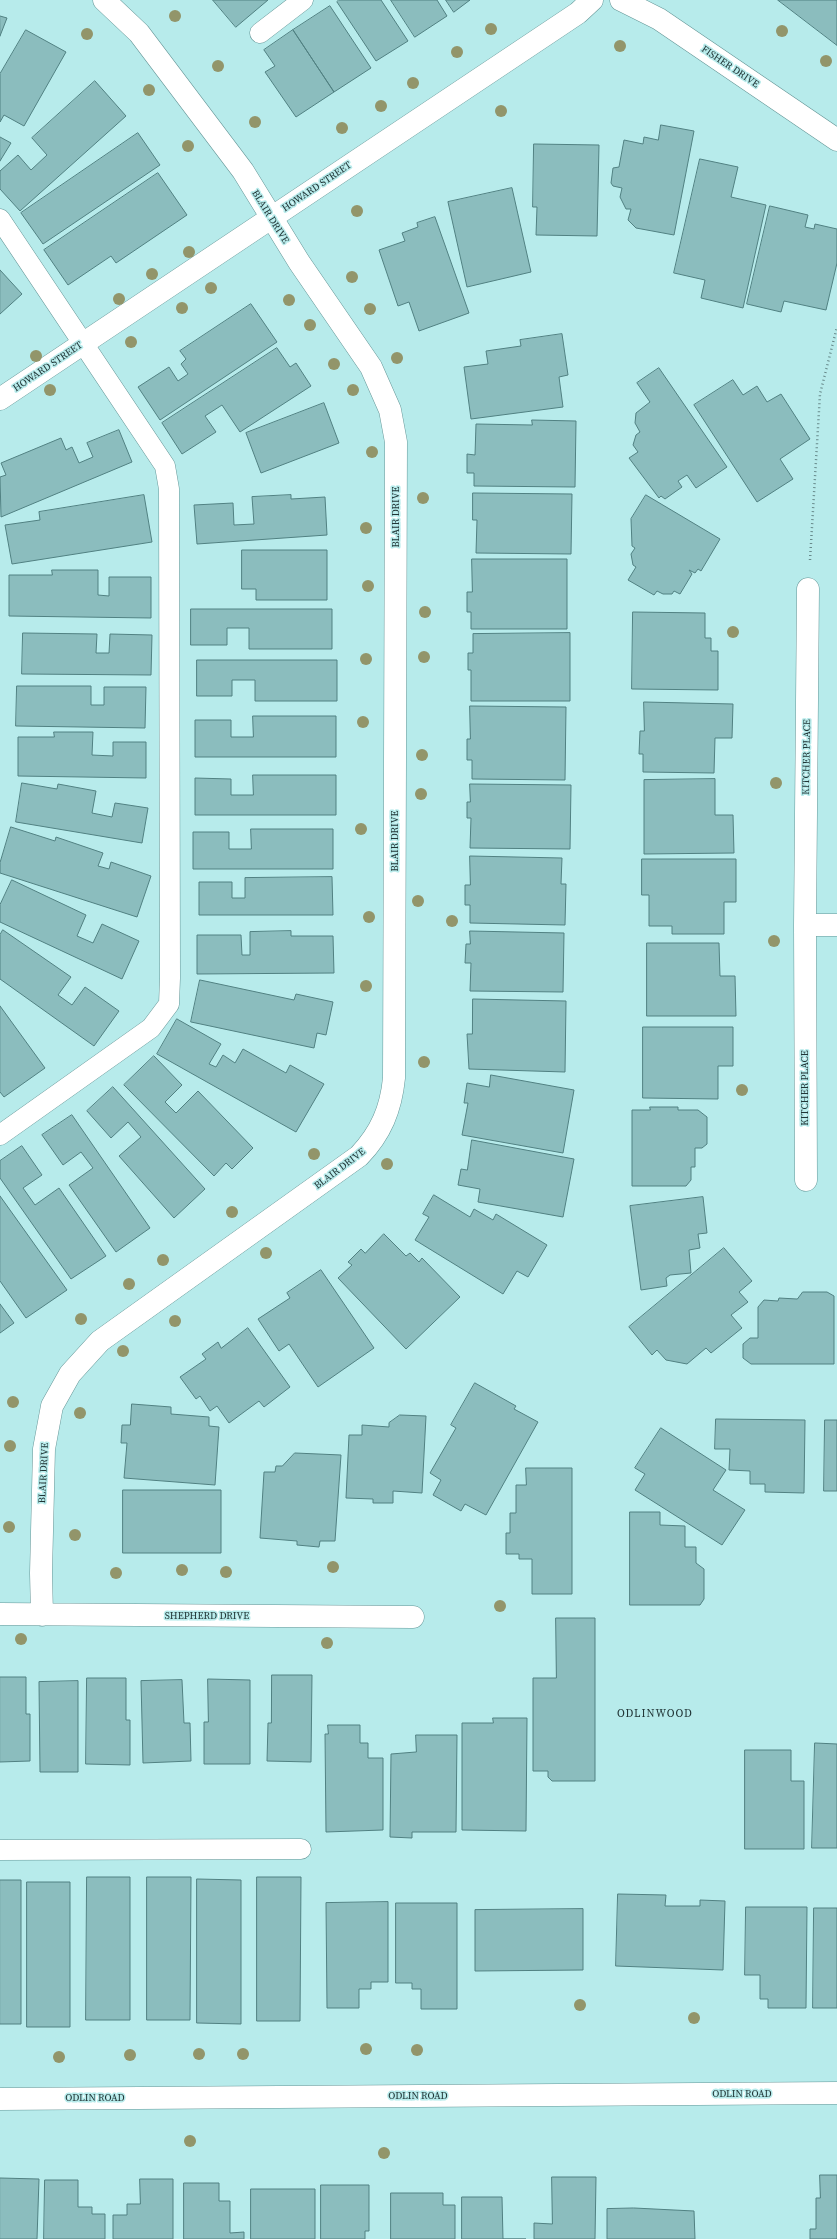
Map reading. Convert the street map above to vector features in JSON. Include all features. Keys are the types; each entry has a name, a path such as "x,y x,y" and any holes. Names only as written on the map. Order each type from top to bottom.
{"street":[{"name":"BLAIR DRIVE","path":"42,1615 41,1573 44,1449 52,1406 70,1374 100,1341 359,1156 379,1132 387,1115 392,1096 394,1078 396,442 390,410 371,368 270,218 243,172 144,39 104,0"},
{"name":"HOWARD STREET","path":"0,399 578,13 592,0"},
{"name":"FISHER DRIVE","path":"621,0 659,19 837,140"},
{"name":"KITCHER PLACE","path":"806,1180 805,925 808,589"},
{"path":"805,925 837,925"},
{"name":"SHEPHERD DRIVE","path":"0,1614 413,1617"},
{"name":"ODLIN ROAD","path":"0,2099 837,2093"}],"lane":[{"path":"260,33 303,0"},
{"path":"0,220 165,466 169,489 170,978 169,1004 151,1028 0,1135"},
{"path":"0,1850 302,1849"}],"path":[{"path":"808,589 820,394 837,327"}],"building":[{"path":"213,0 268,0 236,27"},
{"path":"339,0 381,0 408,41 376,61 337,2"},
{"path":"391,0 437,0 447,16 415,37"},
{"path":"446,0 470,0 454,12"},
{"path":"778,0 837,0 837,45"},
{"path":"330,6 371,68 334,92 293,30"},
{"path":"0,16 7,18 0,36"},
{"path":"26,30 66,52 24,126 4,115 0,122 0,74"},
{"path":"293,30 334,92 296,117 265,72 275,66 264,50"},
{"path":"95,81 126,116 20,211 0,189 0,171 18,155 31,170 47,155 32,138"},
{"path":"661,125 694,131 674,235 636,228 628,220 631,209 626,209 620,197 622,188 613,186 611,183 613,168 619,167 624,140 643,144 644,137 658,140"},
{"path":"138,133 160,165 43,244 21,213"},
{"path":"0,137 11,143 0,161"},
{"path":"534,144 599,145 597,236 536,235 537,207 533,207"},
{"path":"700,159 738,167 731,197 766,205 743,308 701,298 705,280 674,273"},
{"path":"158,173 187,215 116,263 111,256 68,285 44,250"},
{"path":"512,188 531,272 467,287 448,202"},
{"path":"770,206 808,215 805,227 814,229 815,224 837,229 837,263 826,310 784,301 781,312 747,304"},
{"path":"435,217 469,313 419,331 409,302 398,306 379,250 405,241 402,233 418,227 417,223"},
{"path":"0,270 22,294 0,314"},
{"path":"251,304 277,342 160,420 138,387 169,367 178,381 188,374 181,364 186,359 180,351"},
{"path":"562,334 568,375 559,377 563,407 471,419 464,367 488,364 486,351 521,346 520,340"},
{"path":"277,348 290,367 296,363 311,386 240,432 222,405 205,416 216,432 182,454 162,423"},
{"path":"659,368 727,467 696,488 687,475 678,481 682,487 665,499 661,496 659,498 629,458 638,452 633,445 636,435 640,432 635,423 636,413 650,402 637,383"},
{"path":"733,380 743,395 757,386 767,402 781,394 810,439 780,459 793,479 757,502 694,405"},
{"path":"324,403 339,443 261,473 246,433"},
{"path":"532,420 576,421 575,487 474,486 474,473 467,473 467,454 475,455 476,424 532,425"},
{"path":"119,430 132,462 1,517 0,477 6,475 1,463 61,438 66,450 72,447 79,463 93,457 87,443"},
{"path":"473,493 572,494 571,554 476,553 477,520 473,520"},
{"path":"144,495 152,542 12,564 5,525 40,520 39,512"},
{"path":"291,495 291,499 325,497 327,535 197,544 194,505 233,503 234,525 254,524 252,497"},
{"path":"646,495 720,539 701,571 698,569 695,573 689,570 692,574 680,594 674,591 672,594 663,594 657,591 654,595 628,580 636,567 633,565 631,554 635,548 632,546 631,519"},
{"path":"242,550 327,550 327,600 256,600 256,589 242,589"},
{"path":"472,559 567,559 567,629 471,629 471,612 467,612 467,592 472,592"},
{"path":"52,570 98,570 98,595 109,596 109,577 151,577 151,618 9,616 9,575 52,575"},
{"path":"191,609 332,609 332,649 249,649 249,628 227,628 227,645 191,645"},
{"path":"633,612 705,613 705,638 711,638 711,651 718,651 718,690 632,689"},
{"path":"23,633 97,634 96,653 109,653 110,634 152,635 151,675 22,674"},
{"path":"570,633 570,701 471,701 471,670 468,670 468,653 473,653 473,634"},
{"path":"197,660 337,660 337,701 255,701 255,680 232,680 232,696 197,696"},
{"path":"17,686 91,686 91,705 104,705 104,687 146,687 145,728 16,726"},
{"path":"644,702 733,704 732,738 715,738 714,773 643,772 643,754 639,754 640,731 644,731"},
{"path":"470,706 566,707 565,780 472,779 472,760 467,760 467,739 470,739"},
{"path":"253,716 336,716 336,757 195,757 195,720 231,720 231,737 253,737"},
{"path":"54,732 93,732 92,755 113,756 113,742 146,742 146,778 18,776 18,737 54,737"},
{"path":"253,775 336,775 336,815 195,815 195,778 231,779 231,795 253,795"},
{"path":"715,779 715,815 733,815 734,853 644,854 644,780"},
{"path":"22,783 57,789 58,784 96,791 92,813 112,817 115,803 148,808 142,843 16,822"},
{"path":"470,784 571,785 570,849 470,848 471,818 467,818 467,802 470,802"},
{"path":"11,827 55,841 56,837 103,853 98,866 109,869 111,862 151,876 137,917 0,873 0,863"},
{"path":"251,829 333,829 333,869 193,869 193,832 229,832 229,849 251,849"},
{"path":"470,856 562,858 561,884 566,884 565,925 470,923 470,905 465,905 465,885 470,885"},
{"path":"642,859 736,859 736,902 724,902 724,934 672,934 672,926 649,926 649,895 642,895"},
{"path":"332,877 333,915 199,915 199,882 232,882 232,898 245,898 245,878"},
{"path":"12,880 86,915 77,936 93,943 102,924 139,941 122,979 0,922 0,905"},
{"path":"3,930 71,977 58,995 72,1005 85,987 119,1011 94,1046 0,979 0,935"},
{"path":"291,931 291,936 333,936 334,973 197,974 197,935 241,935 242,955 250,955 250,932"},
{"path":"470,931 564,933 563,992 470,991 471,963 465,963 466,944 470,944"},
{"path":"647,943 719,943 720,976 735,976 736,1016 647,1016"},
{"path":"200,980 294,1000 296,994 333,1002 326,1035 317,1033 314,1048 191,1022"},
{"path":"473,999 566,1001 565,1072 469,1069 467,1034 472,1034"},
{"path":"0,1006 45,1068 4,1097 0,1092"},
{"path":"177,1019 221,1044 209,1064 216,1067 223,1055 235,1063 243,1049 286,1073 290,1065 324,1084 296,1132 157,1054"},
{"path":"643,1027 733,1027 733,1066 718,1066 718,1099 643,1098"},
{"path":"154,1056 182,1085 165,1102 176,1113 198,1091 253,1148 232,1169 226,1163 214,1176 124,1085"},
{"path":"491,1075 574,1090 563,1153 462,1135 468,1103 464,1103 467,1083 489,1087"},
{"path":"113,1087 205,1189 174,1218 119,1156 141,1137 128,1122 111,1138 87,1111"},
{"path":"650,1107 678,1107 678,1110 698,1110 707,1117 707,1144 702,1148 695,1148 695,1167 691,1167 691,1180 686,1186 632,1186 632,1110 650,1110"},
{"path":"72,1115 150,1228 116,1252 69,1185 93,1168 81,1152 63,1165 42,1135"},
{"path":"472,1140 574,1159 563,1217 478,1202 480,1189 458,1185 461,1169 467,1170"},
{"path":"22,1146 42,1175 23,1188 35,1205 59,1188 106,1256 71,1279 0,1178 0,1161"},
{"path":"434,1195 470,1217 474,1209 493,1220 496,1214 547,1245 528,1277 517,1271 503,1294 415,1240 429,1217 423,1214"},
{"path":"0,1196 67,1290 26,1318 0,1281"},
{"path":"703,1197 707,1233 698,1234 700,1248 689,1250 691,1273 670,1275 666,1278 667,1286 641,1290 630,1206"},
{"path":"384,1234 406,1256 410,1253 419,1262 422,1258 460,1297 406,1349 338,1278 352,1265 348,1262 361,1249 365,1253"},
{"path":"724,1248 752,1281 739,1292 748,1302 731,1315 742,1328 711,1353 706,1348 687,1364 666,1360 657,1350 652,1355 629,1327"},
{"path":"321,1270 374,1348 318,1387 289,1344 279,1351 258,1319 290,1298 287,1293"},
{"path":"803,1292 827,1292 834,1296 834,1364 751,1364 743,1358 743,1344 750,1338 758,1338 758,1307 764,1300 778,1301 779,1298 797,1299"},
{"path":"0,1304 14,1323 0,1333"},
{"path":"248,1328 290,1387 264,1407 259,1401 229,1423 217,1406 210,1411 200,1396 196,1399 180,1377 206,1359 202,1354 218,1342 221,1348"},
{"path":"475,1383 516,1406 514,1409 538,1422 486,1515 465,1504 461,1511 433,1495 441,1480 430,1473 456,1428 451,1425"},
{"path":"132,1404 171,1407 171,1414 209,1417 209,1426 219,1427 215,1485 124,1478 127,1443 121,1443 122,1425 130,1425"},
{"path":"400,1415 426,1416 422,1493 393,1491 393,1503 373,1503 373,1499 346,1498 349,1435 362,1435 362,1425 389,1427 389,1423"},
{"path":"716,1419 805,1420 804,1493 765,1492 765,1484 750,1484 750,1471 729,1470 730,1449 715,1449"},
{"path":"825,1420 837,1420 837,1491 824,1491"},
{"path":"661,1428 726,1470 713,1490 745,1510 722,1545 635,1490 645,1474 635,1468"},
{"path":"295,1453 341,1455 335,1541 320,1541 319,1547 297,1545 297,1541 260,1538 264,1472 275,1472 276,1466 282,1466"},
{"path":"526,1468 572,1468 572,1594 532,1594 532,1559 519,1559 519,1554 506,1554 506,1533 510,1533 510,1513 516,1513 516,1485 526,1485"},
{"path":"123,1490 221,1490 221,1553 123,1553"},
{"path":"630,1512 660,1512 660,1525 685,1526 685,1547 696,1547 696,1563 704,1569 704,1599 700,1605 630,1605"},
{"path":"556,1618 595,1618 595,1781 552,1781 548,1777 548,1771 533,1771 533,1678 556,1678"},
{"path":"272,1675 312,1675 311,1762 267,1761 268,1723 271,1723"},
{"path":"0,1677 26,1677 26,1714 30,1714 30,1761 0,1762"},
{"path":"87,1678 126,1678 126,1720 130,1720 130,1765 86,1764"},
{"path":"208,1679 250,1680 250,1764 204,1764 204,1722 208,1722"},
{"path":"182,1680 184,1723 190,1723 191,1761 143,1763 141,1681"},
{"path":"78,1681 78,1772 40,1772 39,1682"},
{"path":"493,1718 527,1718 526,1831 462,1830 462,1723 493,1723"},
{"path":"328,1725 360,1725 360,1743 368,1743 368,1758 383,1758 383,1830 326,1832 325,1734 328,1734"},
{"path":"416,1735 457,1735 456,1832 412,1832 412,1838 390,1837 391,1754 416,1752"},
{"path":"815,1743 837,1744 837,1848 812,1848"},
{"path":"745,1750 791,1750 791,1781 804,1781 804,1849 745,1849"},
{"path":"87,1877 130,1877 130,2020 86,2020"},
{"path":"147,1877 191,1877 190,2020 147,2020"},
{"path":"257,1877 301,1877 300,2021 257,2021"},
{"path":"197,1879 241,1880 241,2024 197,2023"},
{"path":"0,1880 21,1880 21,2024 0,2024"},
{"path":"27,1882 70,1882 70,2027 27,2027"},
{"path":"618,1894 666,1895 665,1906 700,1906 700,1900 725,1901 723,1970 616,1966"},
{"path":"388,1902 388,1982 371,1982 371,1989 359,1989 359,2008 327,2008 326,1903"},
{"path":"396,1903 457,1903 457,2009 421,2009 421,1989 412,1989 412,1983 396,1983"},
{"path":"746,1907 807,1907 806,2008 768,2008 768,1999 760,1999 760,1975 745,1975"},
{"path":"814,1908 837,1908 837,2008 813,2008"},
{"path":"583,1909 583,1970 475,1971 475,1910"},
{"path":"820,2175 837,2175 837,2239 810,2239 810,2229 816,2229 816,2198 820,2198"},
{"path":"552,2177 596,2177 595,2239 534,2239 534,2223 552,2224"},
{"path":"0,2178 39,2179 37,2239 0,2239"},
{"path":"140,2179 173,2179 173,2239 113,2239 113,2215 127,2215 127,2204 140,2204"},
{"path":"45,2180 78,2180 78,2207 92,2207 92,2214 105,2214 105,2239 44,2239"},
{"path":"184,2183 219,2183 219,2201 230,2201 230,2233 244,2232 244,2239 184,2239"},
{"path":"321,2185 369,2185 369,2231 365,2231 365,2239 321,2239"},
{"path":"251,2189 315,2189 315,2239 251,2239"},
{"path":"391,2193 443,2193 443,2205 455,2205 455,2239 391,2239"},
{"path":"462,2197 502,2197 503,2239 462,2239"},
{"path":"634,2208 694,2211 695,2239 607,2239 607,2209"}],"district":[{"name":"ODLINWOOD","path":"655,1714"}]}
